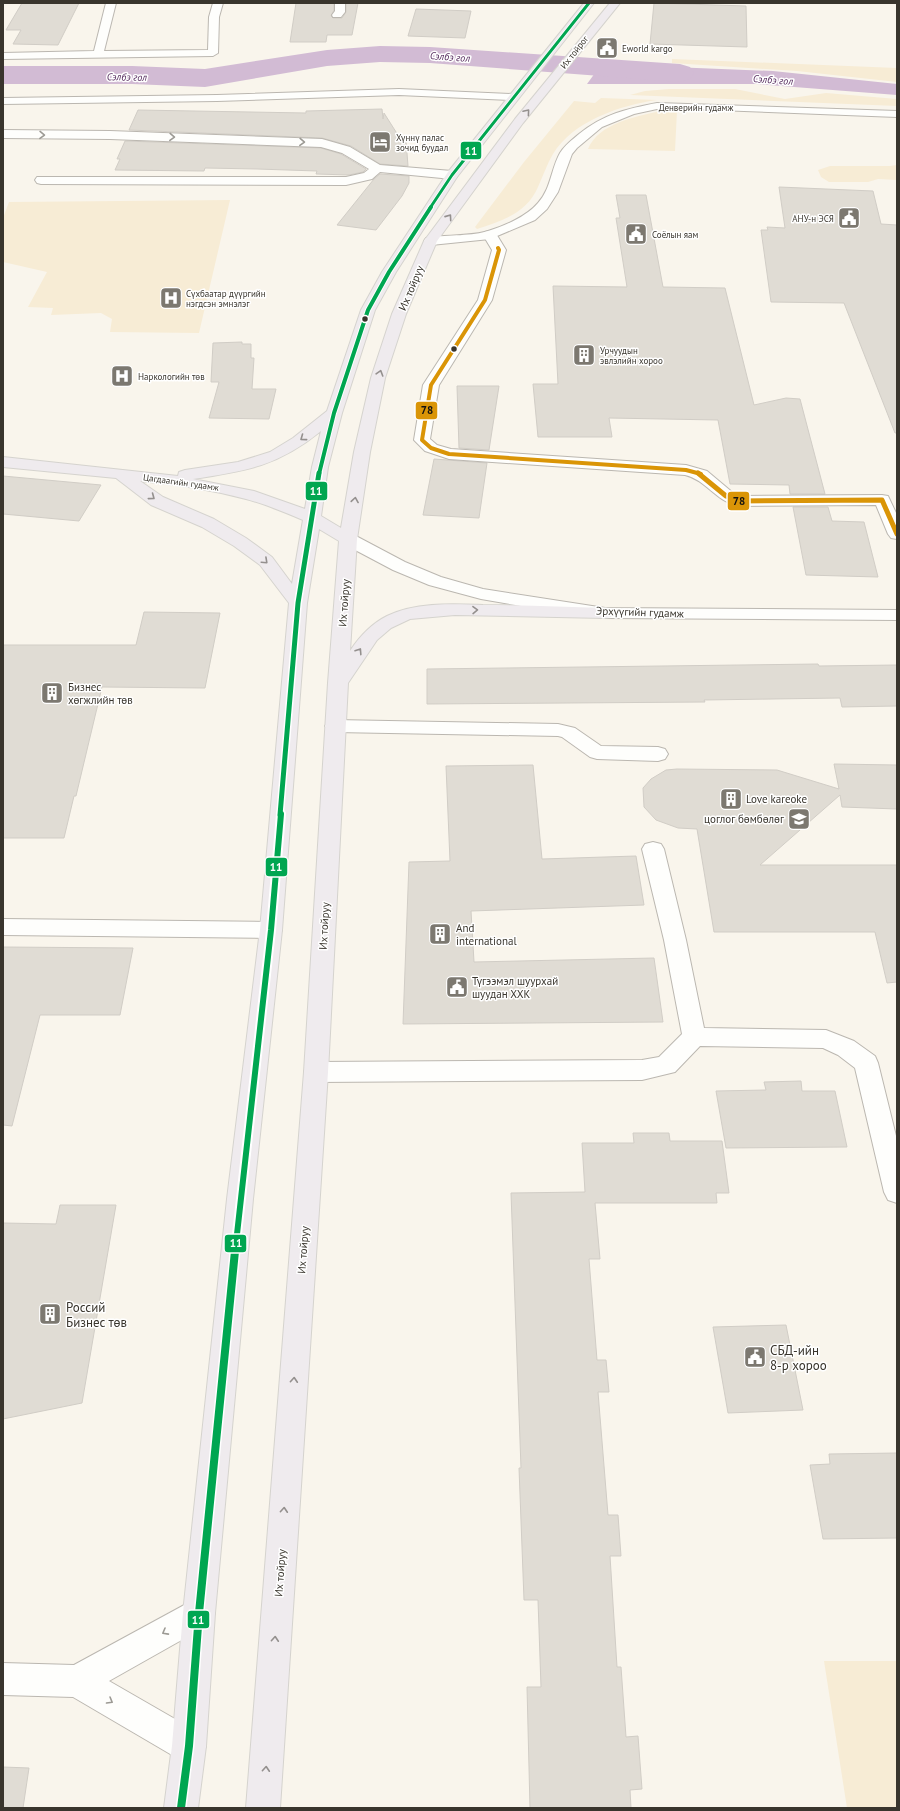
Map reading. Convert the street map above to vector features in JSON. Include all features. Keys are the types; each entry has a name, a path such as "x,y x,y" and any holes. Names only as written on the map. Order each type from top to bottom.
{"main road":[{"name":"Их тойрог","path":"543,93 579,45 615,3"},
{"name":"Их тойрог","path":"515,94 587,6"},
{"name":"Их тойруу","path":"263,1808 316,1072 335,726 348,539 362,452 378,378 399,314 431,241 519,121 543,93"},
{"path":"181,1808 189,1746 199,1613 240,1199 271,930 298,603 320,467 334,413 368,310 406,243 452,175 515,94"},
{"path":"162,478 228,469 260,460 286,450 334,413"},
{"name":"Цагдаагийн гудамж","path":"3,462 162,478 248,494 277,503 311,517 348,539"},
{"path":"121,474 157,501 208,523 266,561 298,603"},
{"path":"338,684 367,639 385,623 405,616 434,610 504,610 605,613"}],"street":[{"path":"98,54 111,3"},
{"path":"3,56 213,53 214,17 218,3"},
{"path":"337,15 340,12 340,3"},
{"path":"3,100 217,98 399,92 515,94"},
{"name":"Денверийн гудамж","path":"431,241 490,235 530,217 543,206 552,192 566,154 578,140 609,119 631,111 657,106 684,106 897,114"},
{"path":"3,134 110,135 322,143 346,150 376,168 452,175"},
{"path":"40,180 346,181 368,176 376,168"},
{"path":"490,235 499,250 485,300 431,385 422,440 431,448 449,454 686,470 701,474 726,496 737,501 882,500 897,534"},
{"name":"Эрхүүгийн гудамж","path":"348,539 399,566 443,583 481,594 605,613 897,616"},
{"path":"335,726 558,730 568,732 597,752 658,754"},
{"path":"653,849 675,940 694,1037"},
{"path":"3,928 271,930"},
{"path":"316,1072 642,1070 666,1065 694,1037 826,1039 846,1048 866,1064 892,1145 897,1192"},
{"path":"76,1681 199,1613"},
{"path":"3,1680 76,1681 189,1746"}],"shaded area":[{"path":"672,59 897,68 897,82 797,71 672,63"},
{"path":"669,89 735,89 785,99 826,93 897,99 897,106 630,95 645,91"},
{"path":"601,98 657,100 628,106 599,116 573,132 562,142 553,154 538,187 527,203 513,215 496,223 477,229 475,227 524,162 574,101 595,103"},
{"path":"660,111 677,111 675,151 588,149 593,140 609,127 619,122"},
{"path":"897,165 897,180 878,179 868,182 829,182 821,177 818,170 830,166"},
{"path":"230,200 199,333 110,332 112,319 101,313 51,315 53,308 28,307 47,272 3,262 3,218 9,202"},
{"path":"824,1661 897,1661 897,1808 847,1808"}],"water":[{"path":"603,62 672,67 773,71 897,84 897,95 756,84 587,84"}],"building":[{"path":"22,3 79,3 58,45 13,44 21,30 6,30"},
{"path":"296,3 334,3 334,10 331,16 333,18 342,18 346,12 346,3 358,3 352,35 327,35 326,42 290,42"},
{"path":"654,3 746,6 747,47 650,44"},
{"path":"416,9 471,11 465,38 408,36"},
{"path":"382,109 383,119 384,113 403,143 406,140 408,166 380,164 351,146 322,138 129,130 138,110 306,113 306,111"},
{"path":"125,141 321,148 341,154 366,169 363,172 349,175 316,174 317,171 257,169 205,168 204,171 115,170 120,159 117,159"},
{"path":"380,174 409,176 409,183 402,196 376,230 337,225 374,179"},
{"path":"779,187 873,191 881,224 897,225 897,433 895,433 844,303 771,302 761,230 768,230 767,227 785,228"},
{"path":"616,195 646,195 663,287 725,288 754,405 786,398 800,399 825,494 790,494 789,485 730,484 718,420 609,418 612,437 538,437 533,384 558,384 553,286 627,287 616,218 620,218"},
{"path":"242,342 242,344 251,344 251,358 254,358 252,389 276,389 269,419 209,418 219,382 211,382 213,343"},
{"path":"457,386 499,386 489,450 459,448"},
{"path":"434,459 487,463 479,518 423,515"},
{"path":"3,476 101,485 79,521 3,514"},
{"path":"793,507 828,507 832,521 864,522 878,577 806,575"},
{"path":"144,612 220,613 205,688 102,687 76,796 74,796 64,838 3,838 3,645 136,645"},
{"path":"818,664 819,666 897,665 897,706 842,707 840,698 704,700 705,702 427,704 427,669"},
{"path":"834,764 897,765 897,809 842,807 840,795 760,865 897,865 897,982 887,983 875,932 714,932 697,829 678,828 656,820 644,807 643,788 651,779 666,770 777,770 839,789"},
{"name":"And international","path":"533,765 542,859 636,856 644,905 471,911 474,962 654,958 663,1022 403,1024 409,862 450,861 446,766"},
{"path":"3,947 133,948 120,1015 40,1015 12,1126 3,1125"},
{"path":"801,1081 802,1091 835,1091 847,1147 726,1148 716,1091 766,1090 764,1082"},
{"path":"633,1133 669,1133 670,1141 722,1141 729,1193 716,1193 717,1203 595,1203 600,1259 589,1259 597,1360 606,1360 609,1392 598,1392 608,1515 618,1515 621,1556 610,1556 617,1667 621,1667 626,1737 638,1736 642,1789 630,1790 631,1808 530,1808 527,1687 541,1687 538,1600 524,1600 519,1468 521,1468 511,1193 585,1192 582,1143 634,1143"},
{"name":"Россий Бизнес төв","path":"60,1205 116,1205 82,1403 3,1419 3,1223 56,1224"},
{"name":"СБД-ийн 8-р хороо","path":"786,1325 803,1410 728,1413 713,1327"},
{"path":"897,1453 897,1538 823,1539 810,1465 830,1464 829,1454"},
{"path":"3,1767 29,1768 23,1808 3,1808"}],"waterway":[{"name":"Сэлбэ гол","path":"3,75 132,75 205,78 327,58 380,54 430,55 680,73"}],"transit line":[{"name":"11","path":"181,1808 189,1746 199,1613 240,1199 271,930 298,603 320,467 334,413 368,310 389,272 452,175 589,3"},
{"name":"78","path":"498,248 499,250 485,300 431,385 422,440 431,448 449,454 686,470 701,474 726,496 737,501 882,500 897,534"}],"place":[{"name":"Eworld kargo","path":"607,48"},
{"name":"Хүннү палас зочид буудал","path":"380,142"},
{"name":"АНУ-н ЭСЯ","path":"849,218"},
{"name":"Соёлын яам","path":"636,234"},
{"name":"Сүхбаатар дүүргийн нэгдсэн эмнэлэг","path":"171,298"},
{"name":"Урчуудын эвлэлийн хороо","path":"584,355"},
{"name":"Наркологийн төв","path":"122,376"},
{"name":"Бизнес хөгжлийн төв","path":"52,693"},
{"name":"Love kareoke","path":"731,799"},
{"name":"цоглог бөмбөлөг","path":"799,819"},
{"name":"And international","path":"440,934"},
{"name":"Түгээмэл шуурхай шуудан ХХК","path":"457,987"},
{"name":"Россий Бизнес төв","path":"50,1314"},
{"name":"СБД-ийн 8-р хороо","path":"755,1357"}]}
